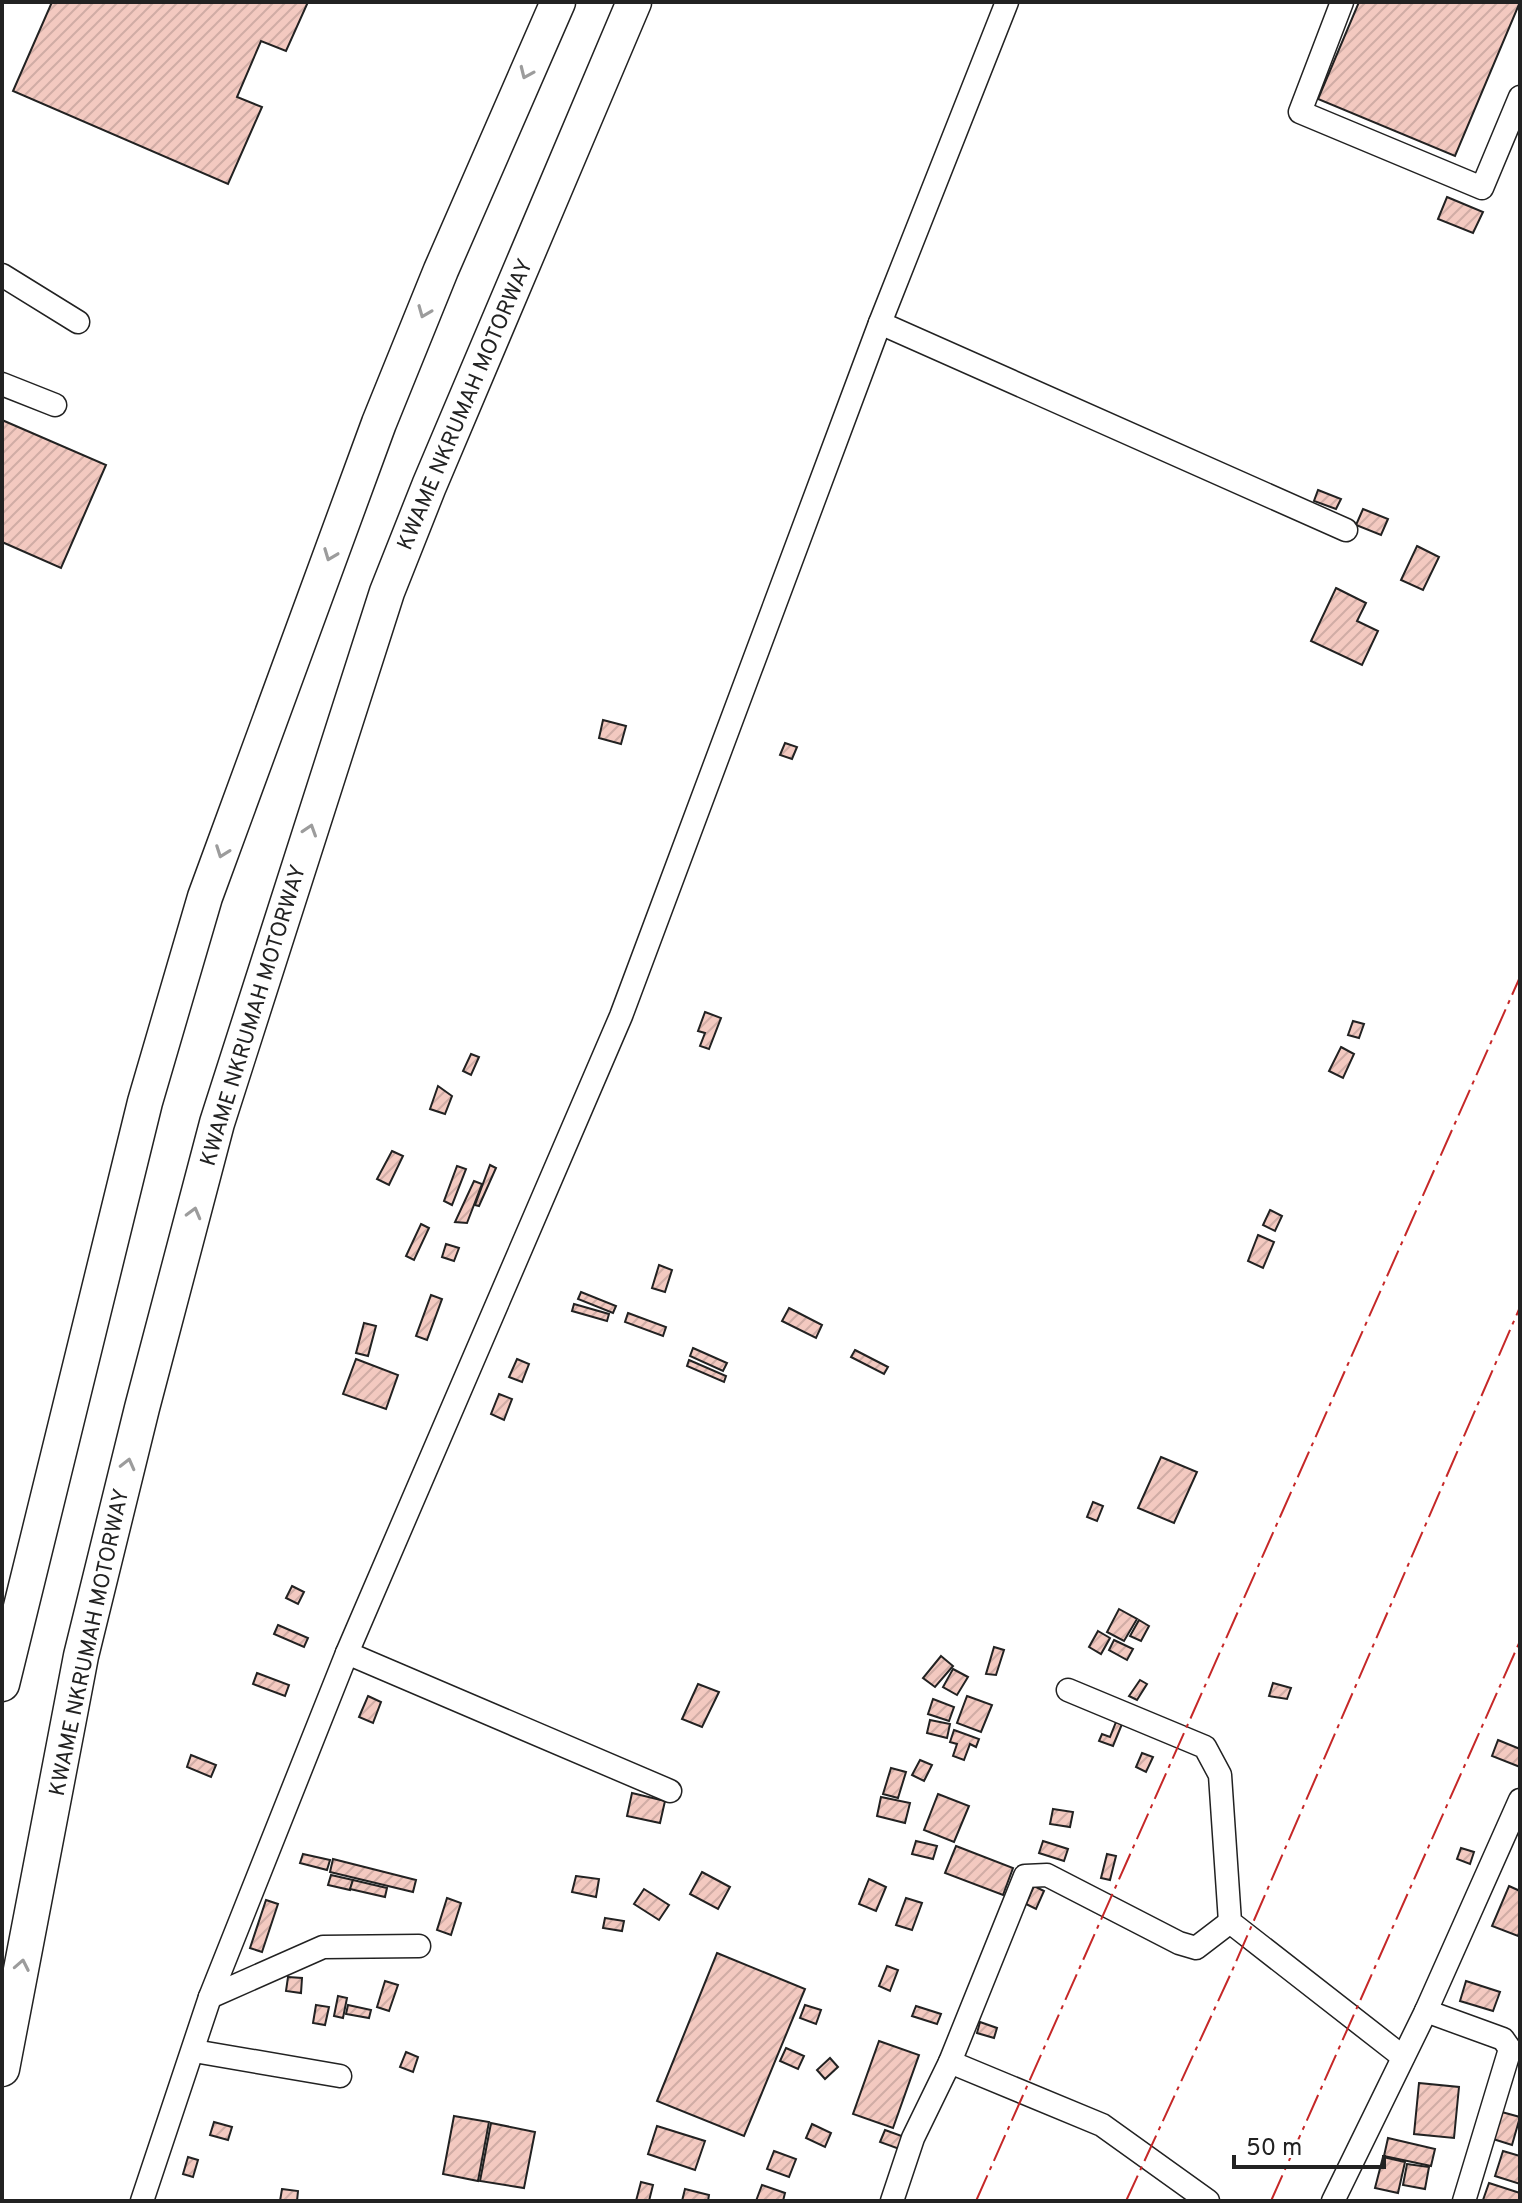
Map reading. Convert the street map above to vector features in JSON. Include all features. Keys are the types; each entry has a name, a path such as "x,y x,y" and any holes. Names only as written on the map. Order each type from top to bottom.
{"highway":[{"path":"2,1684 145,1102 205,897 379,423 441,270 558,2"},
{"name":"KWAME NKRUMAH MOTORWAY","path":"2,2069 81,1656 217,1123 387,592 634,2"}],"street":[{"path":"142,2201 210,1997 347,1653 621,1016 880,323 1007,2"},
{"path":"1342,2 1300,112 1482,188 1520,97"},
{"path":"2,275 78,322"},
{"path":"880,323 1346,530"},
{"path":"2,384 55,405"},
{"path":"347,1653 670,1791"},
{"path":"1068,1690 1205,1747 1220,1775 1230,1922 1403,2057"},
{"path":"1333,2201 1426,2011 1520,1800"},
{"path":"892,2201 913,2138 950,2062 1025,1876 1047,1875 1179,1943 1196,1948 1230,1922"},
{"path":"210,1997 323,1947 419,1946"},
{"path":"1426,2011 1503,2039 1510,2049 1464,2201"},
{"path":"194,2051 340,2076"},
{"path":"950,2062 1102,2125 1208,2201"}],"building":[{"path":"52,2 308,2 286,51 261,41 237,97 262,107 228,184 13,91"},
{"path":"1359,2 1520,2 1455,156 1318,99"},
{"path":"1447,197 1483,212 1473,233 1438,219"},
{"path":"2,420 106,465 61,568 2,542"},
{"path":"1318,490 1341,499 1336,509 1314,501"},
{"path":"1363,509 1388,519 1381,535 1356,525"},
{"path":"1417,546 1439,557 1423,590 1401,580"},
{"path":"1336,588 1366,603 1357,621 1378,631 1362,665 1311,641"},
{"path":"603,720 626,726 621,744 599,738"},
{"path":"785,743 797,747 792,759 780,755"},
{"path":"705,1012 721,1018 709,1049 700,1046 705,1033 698,1031"},
{"path":"1353,1021 1364,1024 1359,1038 1348,1035"},
{"path":"1341,1047 1354,1054 1343,1078 1329,1071"},
{"path":"471,1054 479,1057 471,1075 463,1071"},
{"path":"438,1086 452,1096 445,1114 430,1109"},
{"path":"392,1151 403,1156 389,1185 377,1179"},
{"path":"490,1165 496,1168 479,1206 475,1205"},
{"path":"457,1166 466,1169 452,1205 444,1201"},
{"path":"474,1181 482,1184 467,1223 455,1222"},
{"path":"1270,1210 1282,1216 1275,1231 1263,1225"},
{"path":"421,1224 429,1228 414,1260 406,1256"},
{"path":"1258,1235 1274,1242 1263,1268 1248,1261"},
{"path":"446,1244 459,1248 454,1261 442,1257"},
{"path":"659,1265 672,1270 665,1292 652,1288"},
{"path":"581,1292 616,1306 613,1313 578,1299"},
{"path":"431,1295 442,1299 427,1340 416,1336"},
{"path":"574,1304 609,1314 607,1321 572,1311"},
{"path":"789,1308 822,1325 816,1338 782,1321"},
{"path":"628,1313 666,1327 663,1336 625,1322"},
{"path":"364,1323 376,1326 368,1356 356,1353"},
{"path":"693,1348 727,1363 723,1371 690,1356"},
{"path":"855,1350 888,1367 884,1374 851,1357"},
{"path":"356,1359 398,1375 386,1409 343,1394"},
{"path":"517,1359 529,1364 522,1382 509,1377"},
{"path":"689,1360 726,1376 724,1382 687,1366"},
{"path":"499,1394 512,1399 504,1420 491,1414"},
{"path":"1161,1457 1197,1472 1174,1523 1138,1508"},
{"path":"1093,1502 1103,1506 1097,1521 1087,1517"},
{"path":"292,1586 304,1592 298,1604 286,1598"},
{"path":"1119,1609 1137,1619 1124,1641 1107,1632"},
{"path":"1139,1620 1149,1626 1141,1641 1130,1636"},
{"path":"278,1625 308,1638 304,1647 274,1634"},
{"path":"1098,1631 1110,1638 1101,1654 1089,1647"},
{"path":"1114,1640 1133,1649 1127,1660 1109,1650"},
{"path":"994,1647 1004,1650 996,1675 986,1674"},
{"path":"941,1656 953,1666 935,1687 923,1678"},
{"path":"953,1669 968,1677 957,1695 943,1687"},
{"path":"257,1673 289,1685 285,1696 253,1684"},
{"path":"1140,1680 1147,1684 1137,1700 1129,1696"},
{"path":"1273,1683 1291,1688 1287,1699 1269,1696"},
{"path":"698,1684 719,1692 702,1727 682,1719"},
{"path":"368,1696 381,1702 373,1723 359,1717"},
{"path":"967,1696 992,1705 981,1732 957,1723"},
{"path":"933,1699 954,1707 949,1721 928,1714"},
{"path":"930,1720 950,1724 947,1738 927,1733"},
{"path":"1116,1722 1122,1724 1113,1746 1099,1741 1102,1734 1110,1737"},
{"path":"954,1730 979,1739 976,1747 970,1744 964,1760 953,1756 957,1744 950,1742"},
{"path":"1498,1740 1520,1749 1520,1767 1492,1756"},
{"path":"1142,1753 1153,1757 1146,1772 1136,1767"},
{"path":"191,1755 216,1765 211,1777 187,1767"},
{"path":"920,1760 932,1765 924,1781 912,1775"},
{"path":"891,1768 906,1772 898,1798 883,1794"},
{"path":"632,1793 665,1801 660,1823 627,1816"},
{"path":"938,1794 969,1806 954,1842 924,1830"},
{"path":"881,1797 910,1803 905,1823 877,1816"},
{"path":"1053,1809 1073,1812 1070,1827 1050,1824"},
{"path":"916,1841 937,1846 933,1859 912,1854"},
{"path":"1043,1841 1068,1849 1064,1861 1039,1853"},
{"path":"956,1846 1013,1868 1003,1895 945,1873"},
{"path":"1461,1848 1474,1852 1470,1864 1457,1859"},
{"path":"303,1854 330,1860 327,1870 300,1863"},
{"path":"1107,1854 1116,1856 1110,1880 1101,1878"},
{"path":"333,1859 416,1880 413,1892 330,1872"},
{"path":"702,1872 730,1887 718,1909 690,1894"},
{"path":"331,1875 353,1880 350,1890 328,1885"},
{"path":"576,1876 599,1879 596,1897 572,1892"},
{"path":"869,1879 886,1887 876,1911 859,1904"},
{"path":"353,1880 387,1888 385,1897 350,1889"},
{"path":"1034,1886 1044,1891 1036,1909 1026,1904"},
{"path":"1509,1886 1520,1891 1518,1936 1492,1926"},
{"path":"644,1889 669,1905 659,1920 634,1904"},
{"path":"447,1898 461,1903 451,1935 437,1930"},
{"path":"906,1898 922,1903 912,1930 896,1925"},
{"path":"266,1900 278,1904 262,1952 250,1948"},
{"path":"605,1918 624,1921 622,1931 603,1928"},
{"path":"717,1953 805,1989 744,2136 657,2101"},
{"path":"887,1966 898,1970 890,1991 879,1986"},
{"path":"288,1977 302,1978 301,1993 286,1991"},
{"path":"385,1981 398,1985 389,2011 377,2007"},
{"path":"1466,1981 1500,1992 1493,2011 1460,2001"},
{"path":"338,1996 347,1998 343,2018 334,2016"},
{"path":"316,2005 329,2007 325,2025 313,2023"},
{"path":"348,2005 371,2010 369,2018 346,2014"},
{"path":"805,2005 821,2010 816,2024 800,2018"},
{"path":"916,2006 941,2014 937,2024 912,2016"},
{"path":"980,2022 997,2028 994,2038 977,2033"},
{"path":"879,2041 919,2055 893,2128 853,2114"},
{"path":"786,2048 804,2056 798,2069 780,2061"},
{"path":"406,2052 418,2057 413,2072 400,2067"},
{"path":"830,2058 838,2067 825,2079 817,2070"},
{"path":"1419,2083 1459,2087 1454,2138 1414,2134"},
{"path":"1498,2111 1520,2117 1512,2145 1490,2138"},
{"path":"454,2116 489,2122 478,2181 443,2174"},
{"path":"214,2122 232,2127 228,2140 210,2135"},
{"path":"491,2123 535,2132 524,2188 480,2181"},
{"path":"812,2124 831,2133 825,2147 806,2138"},
{"path":"657,2126 705,2141 695,2170 648,2154"},
{"path":"885,2130 910,2139 905,2151 880,2142"},
{"path":"1388,2138 1435,2149 1431,2166 1384,2156"},
{"path":"774,2151 796,2159 789,2177 767,2169"},
{"path":"1503,2151 1520,2156 1520,2184 1495,2176"},
{"path":"188,2157 198,2160 193,2177 183,2174"},
{"path":"1383,2157 1405,2162 1398,2193 1375,2188"},
{"path":"1407,2164 1429,2167 1425,2189 1403,2185"},
{"path":"641,2182 653,2185 649,2201 636,2201"},
{"path":"1489,2183 1520,2193 1520,2201 1483,2200"},
{"path":"762,2185 785,2193 783,2201 756,2201"},
{"path":"282,2189 298,2191 297,2201 280,2201"},
{"path":"685,2189 709,2195 708,2201 682,2201"}],"power":[{"path":"976,2201 1520,977"},
{"path":"1126,2201 1232,1971 1520,1307"},
{"path":"1271,2201 1520,1641"}]}
